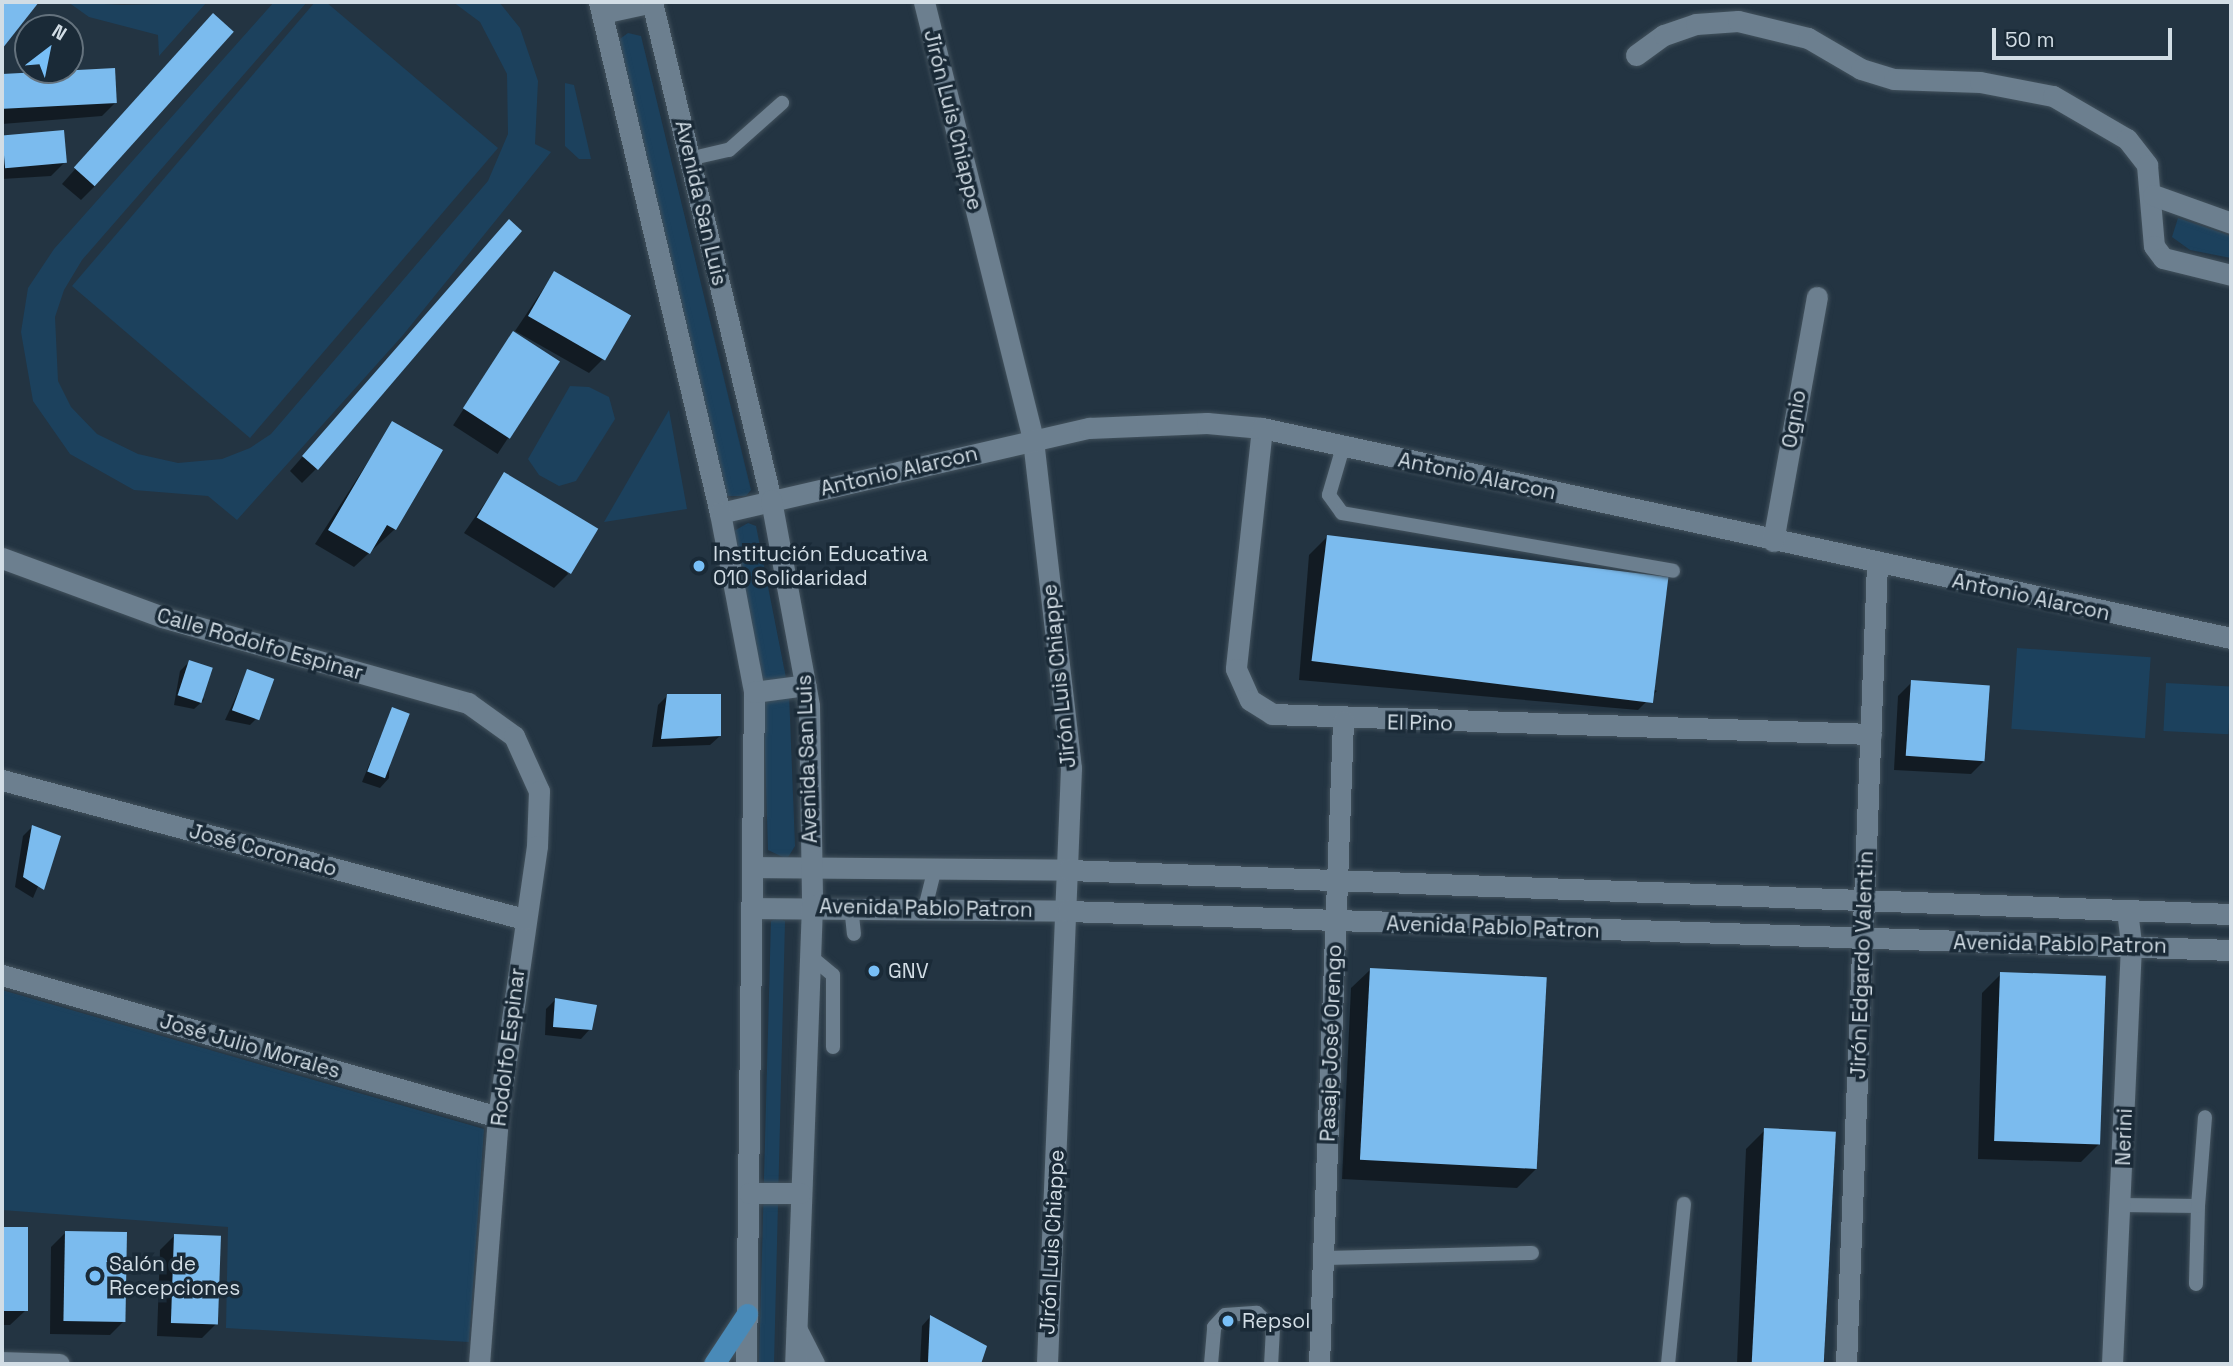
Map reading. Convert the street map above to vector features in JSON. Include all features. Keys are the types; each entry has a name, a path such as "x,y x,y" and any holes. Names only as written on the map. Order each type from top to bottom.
{"main road":[{"path":"715,1364 747,1314"}],"street":[{"path":"653,2 600,8 720,513 754,692 756,867 746,1364"},
{"name":"Avenida San Luis","path":"653,2 693,158 771,500 806,685 812,905 795,1364"},
{"name":"Jirón Luis Chiappe","path":"924,2 1032,440 1071,768 1068,911 1047,1364"},
{"path":"1636,55 1664,35 1738,21 1808,38 1861,69 1894,79 1980,82 2053,96 2127,139 2147,164 2153,195 2154,246 2163,258 2231,275"},
{"path":"2153,195 2231,223"},
{"name":"Ognio","path":"1773,541 1817,297"},
{"name":"Antonio Alarcon","path":"720,513 1032,440 1142,423 1262,428 1877,565 2231,638"},
{"name":"El Pino","path":"1262,428 1236,669 1250,700 1272,714 1343,721 1871,734"},
{"name":"Calle Rodolfo Espinar","path":"2,558 162,617 468,703 514,736"},
{"name":"Jirón Edgardo Valentin","path":"1846,1364 1877,565"},
{"path":"754,692 806,685"},
{"name":"Pasaje José Orengo","path":"1319,1364 1343,721"},
{"name":"Rodolfo Espinar","path":"479,1364 498,1117 539,791 514,736"},
{"name":"José Coronado","path":"2,780 524,919"},
{"name":"Avenida Pablo Patron","path":"756,867 1069,870 1337,884 2231,914"},
{"path":"1446,925 1454,887"},
{"name":"Avenida Pablo Patron","path":"755,908 812,905 1068,911 1863,941 2131,943 2231,950"},
{"name":"Nerini","path":"2112,1364 2131,943 2127,910"},
{"name":"José Julio Morales","path":"2,975 498,1117"},
{"path":"749,1194 800,1193"},
{"path":"797,1330 814,1364"},
{"path":"2,1362 59,1364"}],"lane":[{"path":"693,158 729,150 782,103"},
{"path":"1343,447 1329,495 1342,513 1673,571"},
{"path":"925,908 934,867"},
{"path":"851,906 854,934"},
{"path":"809,955 833,975 833,1047"},
{"path":"2196,1284 2198,1206 2205,1117"},
{"path":"1668,1364 1684,1204"},
{"path":"2121,1205 2198,1206"},
{"path":"1323,1258 1532,1253"},
{"path":"1211,1364 1214,1327 1225,1315 1256,1312 1272,1328 1271,1364"}],"shaded area":[{"path":"68,2 122,5 206,3 159,56 158,35 89,17"},
{"path":"274,2 307,2 82,260 64,290 55,317 58,381 71,407 97,434 138,454 178,463 222,459 250,448 271,434 488,181 508,134 507,74 480,22 453,2 499,2 520,28 538,81 535,144 551,152 403,335 237,520 208,496 134,490 70,454 33,401 21,332 28,288 54,249"},
{"path":"315,2 326,2 498,148 250,438 72,286"},
{"path":"628,33 641,36 751,490 746,496 726,496 617,41"},
{"path":"565,83 574,85 591,159 579,159 565,146"},
{"path":"2178,218 2231,236 2231,258 2190,250 2172,237"},
{"path":"570,386 589,387 609,397 615,419 576,481 559,486 539,475 528,459"},
{"path":"669,410 687,509 604,522"},
{"path":"748,523 756,526 789,693 795,846 787,859 768,850 763,690 734,531"},
{"path":"2017,648 2151,657 2145,738 2011,729"},
{"path":"2166,683 2231,686 2228,734 2163,731"},
{"path":"778,918 785,921 774,1364 759,1364 771,921"},
{"path":"2,990 484,1129 469,1342 226,1328 228,1227 2,1210"}],"building":[{"path":"2,2 39,2 30,14 14,14 14,34 2,49"},
{"path":"213,13 234,32 95,186 74,168"},
{"path":"115,68 117,103 4,109 2,74 14,73 14,84 84,84 84,70"},
{"path":"64,130 67,163 5,168 2,135"},
{"path":"509,219 522,231 318,470 302,456"},
{"path":"554,271 631,316 605,361 528,316"},
{"path":"513,331 560,361 510,439 463,408"},
{"path":"392,421 443,450 396,530 387,525 370,554 328,530"},
{"path":"504,472 598,529 571,574 477,517"},
{"path":"1327,535 1668,577 1653,703 1312,661"},
{"path":"189,660 213,668 201,703 178,695"},
{"path":"247,669 274,679 259,720 232,710"},
{"path":"1911,680 1990,686 1985,761 1906,756"},
{"path":"667,694 721,694 721,736 661,739"},
{"path":"392,707 410,714 385,778 367,771"},
{"path":"32,825 61,836 44,890 23,877"},
{"path":"1370,968 1547,977 1537,1169 1360,1160"},
{"path":"2000,972 2106,976 2100,1145 1994,1141"},
{"path":"555,998 597,1005 592,1030 553,1027"},
{"path":"1764,1128 1836,1132 1824,1364 1752,1364"},
{"path":"2,1227 28,1227 28,1311 2,1311"},
{"name":"Salón de Recepciones","path":"65,1231 127,1232 125,1322 63,1321"},
{"path":"174,1234 221,1236 218,1325 171,1323"},
{"path":"930,1315 987,1346 981,1364 928,1362"}],"place":[{"name":"Institución Educativa 010 Solidaridad","path":"699,566"},
{"name":"GNV","path":"874,971"},
{"name":"Salón de Recepciones","path":"95,1276"},
{"name":"Repsol","path":"1228,1321"}]}
